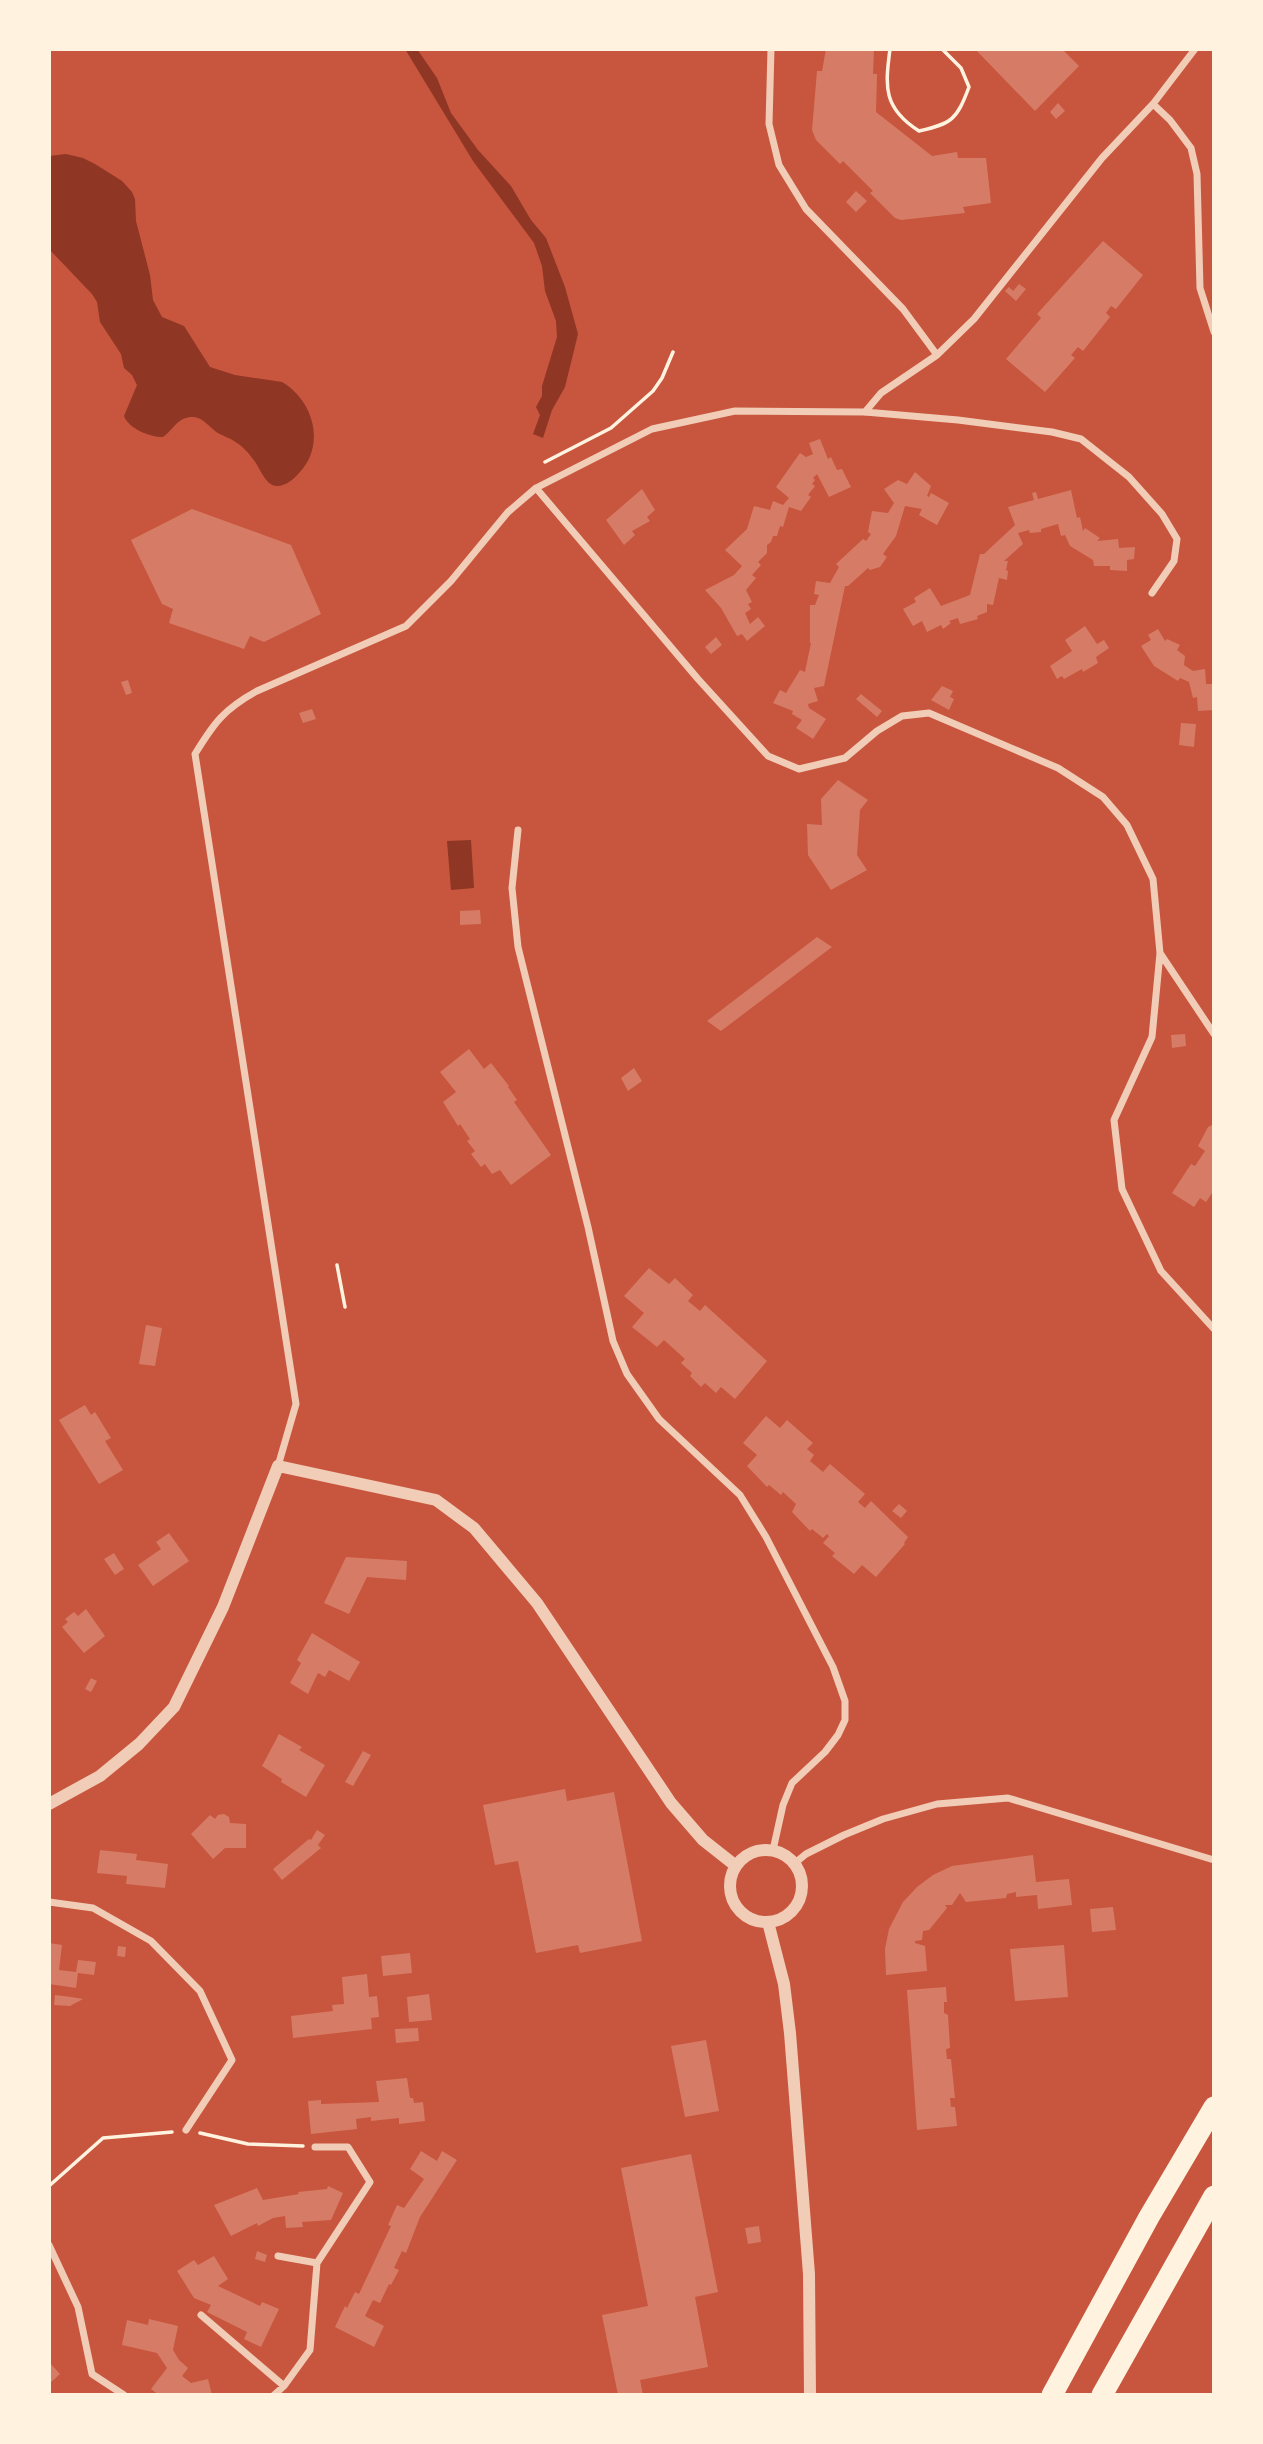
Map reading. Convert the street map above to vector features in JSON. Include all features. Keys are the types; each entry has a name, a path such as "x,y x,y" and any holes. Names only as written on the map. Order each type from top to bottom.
{"highway":[{"path":"1052,2395 1149,2217 1214,2107"},
{"path":"1102,2395 1214,2196"}],"street":[{"path":"771,49 769,124 779,165 806,209 903,309 937,355"},
{"path":"865,412 881,393 937,355 974,319 1102,158 1153,104 1195,49"},
{"path":"1153,104 1170,120 1191,148 1197,174 1200,288 1214,331"},
{"path":"49,1804 100,1776 139,1744 174,1707 223,1606 278,1466 296,1404 195,754 213,724 237,702 257,691 405,626 451,582 508,512 536,488 652,429 736,411 865,412 958,420 1052,432 1081,439 1129,477 1162,514 1177,540 1174,561 1152,593"},
{"path":"536,488 698,679 768,756 799,768 845,758 877,731 902,716 929,713 1058,768 1103,797 1127,825 1153,879 1160,953 1152,1037 1114,1120 1122,1189 1161,1271 1214,1329"},
{"path":"518,830 512,887 518,947 588,1227 613,1340 627,1374 659,1419 740,1495 766,1537 833,1667 845,1701 845,1720 838,1735 825,1752 792,1783 783,1805 773,1850"},
{"path":"1160,953 1214,1034"},
{"path":"278,1466 436,1500 474,1528 537,1603 671,1803 703,1840 736,1866"},
{"path":"795,1863 806,1854 883,1819 937,1804 1008,1798 1214,1860"},
{"path":"773,1850 788,1856 795,1863 803,1888 800,1900 792,1911 781,1919 768,1922 747,1916 738,1909 730,1888 732,1876 736,1866 751,1853 773,1850"},
{"path":"49,1902 93,1909 151,1941 200,1991 232,2060 186,2130"},
{"path":"768,1922 783,1984 790,2033 810,2274 810,2395"},
{"path":"274,2395 284,2386 310,2350 317,2263 370,2182 348,2147 315,2147"},
{"path":"49,2245 78,2307 92,2374 124,2395"},
{"path":"278,2256 317,2263"},
{"path":"201,2315 284,2386"}],"path":[{"path":"890,49 885,84 891,103 902,120 919,131 944,125 960,109 969,87 961,68 942,49"},
{"path":"545,462 611,428 653,391 662,379 673,352"},
{"path":"337,1265 345,1307"},
{"path":"49,2186 103,2138 186,2130 248,2144 315,2147"}],"shaded area":[{"path":"405,49 417,49 437,78 451,113 478,150 511,186 531,220 546,238 565,287 578,334 565,387 552,410 543,438 533,434 540,415 536,407 542,396 542,386 557,337 556,321 545,291 542,266 534,243 473,161"},
{"path":"66,154 95,164 122,181 132,192 153,300 162,317 184,326 210,367 235,375 282,382 302,400 313,424 314,437 307,462 290,482 277,486 269,483 256,462 242,447 197,418 183,419 163,437 140,431 127,421 124,416 137,385 132,375 124,368 121,354 100,322 97,302 92,294 49,249 49,156"},
{"path":"471,840 474,888 451,890 447,841"}],"building":[{"path":"826,49 874,49 873,74 877,74 876,112 932,156 957,152 958,158 986,158 991,203 963,207 965,213 901,220 895,218 843,161 840,164 816,140 812,130 817,71 822,71"},
{"path":"975,49 1062,49 1079,66 1035,111"},
{"path":"1058,103 1065,111 1056,119 1050,112"},
{"path":"856,191 867,201 856,212 846,202"},
{"path":"1103,241 1143,275 1116,309 1111,306 1106,313 1110,317 1083,351 1078,347 1071,355 1075,358 1045,392 1006,359 1041,318 1037,314"},
{"path":"1019,284 1026,289 1016,301 1005,291 1009,287 1013,291"},
{"path":"820,439 828,459 831,457 837,470 842,469 851,487 829,497 817,474 812,484 815,486 808,495 811,497 801,511 789,507 783,527 780,526 777,536 773,536 767,545 767,553 758,562 761,565 752,575 756,578 746,590 752,602 748,604 751,609 745,613 750,624 758,617 765,626 747,641 742,634 737,636 721,608 705,590 734,575 742,566 725,550 747,529 754,506 770,510 773,501 783,505 789,498 776,487 800,453 806,457 813,454 809,443"},
{"path":"915,472 931,486 927,496 931,493 949,503 937,525 919,515 922,509 905,506 896,536 883,554 887,557 880,567 870,570 868,568 845,586 824,686 814,688 818,701 808,704 809,708 826,719 813,739 796,728 802,720 792,714 793,711 773,703 780,690 786,693 800,670 805,672 811,643 810,605 815,605 819,595 814,594 816,581 830,583 839,567 836,564 871,534 868,532 872,511 888,513 894,503 884,489 898,480 907,484"},
{"path":"642,489 655,510 647,517 650,521 632,531 635,535 624,545 606,520"},
{"path":"1071,490 1077,518 1080,517 1083,531 1085,528 1100,538 1097,541 1118,539 1119,548 1135,547 1134,559 1127,560 1127,571 1110,570 1110,566 1094,566 1093,560 1070,546 1065,535 1061,536 1058,524 1041,529 1041,532 1030,533 1029,530 1018,533 1023,544 1004,561 1008,561 1007,580 999,578 993,605 987,604 987,612 977,616 978,619 960,624 958,618 949,621 951,623 943,629 941,625 927,632 922,621 913,626 903,609 916,602 914,598 930,588 941,606 970,595 980,554 984,554 1015,525 1008,507 1034,500 1032,493 1036,492 1038,499"},
{"path":"192,509 291,545 321,614 264,642 250,636 244,649 169,623 173,609 162,604 131,540"},
{"path":"1085,626 1097,644 1104,640 1109,648 1096,657 1098,663 1083,672 1082,669 1064,679 1062,676 1057,679 1050,666 1072,651 1065,640"},
{"path":"1158,629 1165,641 1167,639 1180,645 1177,650 1185,656 1184,665 1193,671 1205,669 1206,684 1214,684 1214,710 1198,711 1197,697 1193,698 1189,682 1180,678 1178,681 1154,666 1141,646 1151,640 1148,635"},
{"path":"716,637 722,645 711,654 705,647"},
{"path":"128,680 132,693 126,695 121,682"},
{"path":"942,686 953,691 950,697 954,699 949,710 931,700"},
{"path":"861,694 882,711 877,717 856,699"},
{"path":"312,709 316,719 303,723 299,713"},
{"path":"1181,723 1196,724 1194,747 1179,745"},
{"path":"838,780 868,800 860,810 857,855 867,870 831,890 808,855 807,824 822,825 821,799"},
{"path":"480,910 481,924 460,925 460,911"},
{"path":"817,937 832,947 721,1031 707,1021"},
{"path":"1185,1034 1186,1046 1172,1048 1171,1035"},
{"path":"469,1049 484,1069 491,1063 509,1086 517,1100 514,1102 551,1155 511,1185 500,1170 492,1174 485,1164 481,1167 471,1154 475,1151 467,1141 470,1139 443,1102 456,1092 440,1072"},
{"path":"634,1068 642,1081 628,1091 621,1078"},
{"path":"1214,1124 1214,1190 1206,1202 1200,1198 1194,1207 1172,1193 1191,1164 1195,1166 1205,1151 1198,1146 1208,1127"},
{"path":"649,1268 669,1284 675,1278 693,1295 688,1301 700,1311 705,1305 767,1361 735,1399 721,1387 716,1393 705,1383 701,1387 681,1363 685,1359 664,1340 657,1347 632,1327 644,1313 624,1296"},
{"path":"146,1325 162,1328 155,1366 139,1364"},
{"path":"85,1405 91,1415 95,1412 111,1438 105,1441 123,1470 99,1484 59,1420"},
{"path":"766,1416 780,1428 787,1420 813,1443 807,1449 814,1455 810,1461 823,1472 830,1464 865,1494 858,1502 865,1508 871,1501 908,1537 876,1577 862,1565 854,1574 832,1556 835,1553 823,1543 829,1536 827,1534 823,1538 812,1529 810,1531 792,1512 796,1504 783,1492 781,1495 769,1485 767,1487 747,1466 757,1455 743,1443"},
{"path":"899,1504 907,1511 901,1518 892,1511"},
{"path":"169,1533 189,1561 153,1586 138,1565 161,1549 156,1542"},
{"path":"114,1553 124,1569 115,1575 104,1559"},
{"path":"346,1557 407,1561 406,1580 367,1577 349,1614 324,1603"},
{"path":"86,1609 105,1636 84,1653 62,1627 68,1622 65,1619 74,1612 78,1616"},
{"path":"312,1633 360,1662 349,1681 329,1670 325,1677 318,1673 308,1694 290,1683 301,1663 297,1660"},
{"path":"91,1678 97,1681 91,1692 85,1689"},
{"path":"279,1734 325,1765 306,1797 281,1782 282,1779 262,1766"},
{"path":"363,1751 371,1755 353,1786 345,1782"},
{"path":"565,1789 567,1801 614,1792 642,1941 580,1953 578,1945 536,1953 518,1861 495,1865 483,1805"},
{"path":"224,1814 229,1817 230,1823 246,1824 246,1848 225,1848 213,1859 191,1834 210,1815 215,1819"},
{"path":"317,1830 325,1835 318,1845 321,1848 282,1880 273,1869 311,1840"},
{"path":"100,1850 137,1854 136,1860 168,1864 165,1888 126,1884 127,1876 97,1873"},
{"path":"1033,1855 1036,1882 1069,1879 1072,1905 1038,1909 1037,1895 1016,1897 1016,1892 1007,1894 1006,1898 966,1902 960,1893 952,1905 945,1905 947,1908 929,1930 923,1931 922,1940 915,1941 925,1946 927,1971 886,1975 885,1949 889,1929 903,1902 917,1887 952,1866"},
{"path":"1113,1907 1116,1930 1092,1932 1090,1909"},
{"path":"49,1943 62,1945 59,1970 76,1972 78,1960 96,1962 94,1975 78,1973 76,1988 49,1984"},
{"path":"1064,1945 1068,1997 1015,2001 1010,1949"},
{"path":"118,1946 126,1947 125,1957 117,1956"},
{"path":"410,1953 412,1973 383,1976 381,1956"},
{"path":"367,1974 369,1997 377,1996 379,2017 371,2018 372,2029 293,2038 291,2016 333,2011 332,2005 344,2004 342,1977"},
{"path":"946,1987 947,2002 944,2002 944,2013 948,2015 950,2048 946,2049 947,2059 951,2059 955,2098 950,2098 951,2107 955,2107 957,2126 917,2130 907,1990"},
{"path":"429,1994 432,2020 409,2022 407,1997"},
{"path":"55,1995 83,1999 70,2006 54,2005"},
{"path":"418,2028 419,2041 396,2043 395,2029"},
{"path":"706,2040 719,2111 685,2117 671,2046"},
{"path":"407,2078 410,2098 413,2098 414,2103 423,2102 425,2121 399,2124 399,2118 371,2121 371,2117 356,2119 357,2129 311,2134 308,2101 321,2100 321,2104 379,2102 376,2081"},
{"path":"421,2151 437,2161 442,2151 457,2160 420,2217 406,2253 402,2251 394,2268 399,2270 391,2285 389,2284 380,2303 373,2300 365,2316 384,2326 374,2347 335,2327 355,2292 359,2294 391,2226 388,2225 397,2205 404,2208 424,2179 410,2169"},
{"path":"691,2154 718,2292 695,2297 708,2367 640,2380 643,2395 618,2395 602,2315 648,2306 621,2168"},
{"path":"328,2186 343,2193 331,2220 302,2222 303,2227 286,2228 285,2216 273,2218 258,2226 257,2223 231,2236 214,2205 257,2188 263,2200 327,2189"},
{"path":"759,2226 761,2242 748,2244 745,2228"},
{"path":"257,2251 267,2255 265,2262 255,2259"},
{"path":"214,2256 228,2279 218,2286 260,2306 262,2302 279,2309 261,2347 244,2339 247,2332 207,2312 211,2305 194,2298 177,2271 194,2260 198,2265"},
{"path":"149,2319 178,2326 173,2350 188,2368 182,2376 191,2383 208,2379 212,2395 159,2395 151,2389 167,2368 157,2353 122,2345 127,2320 148,2325"},
{"path":"49,2362 60,2374 49,2384"}]}
